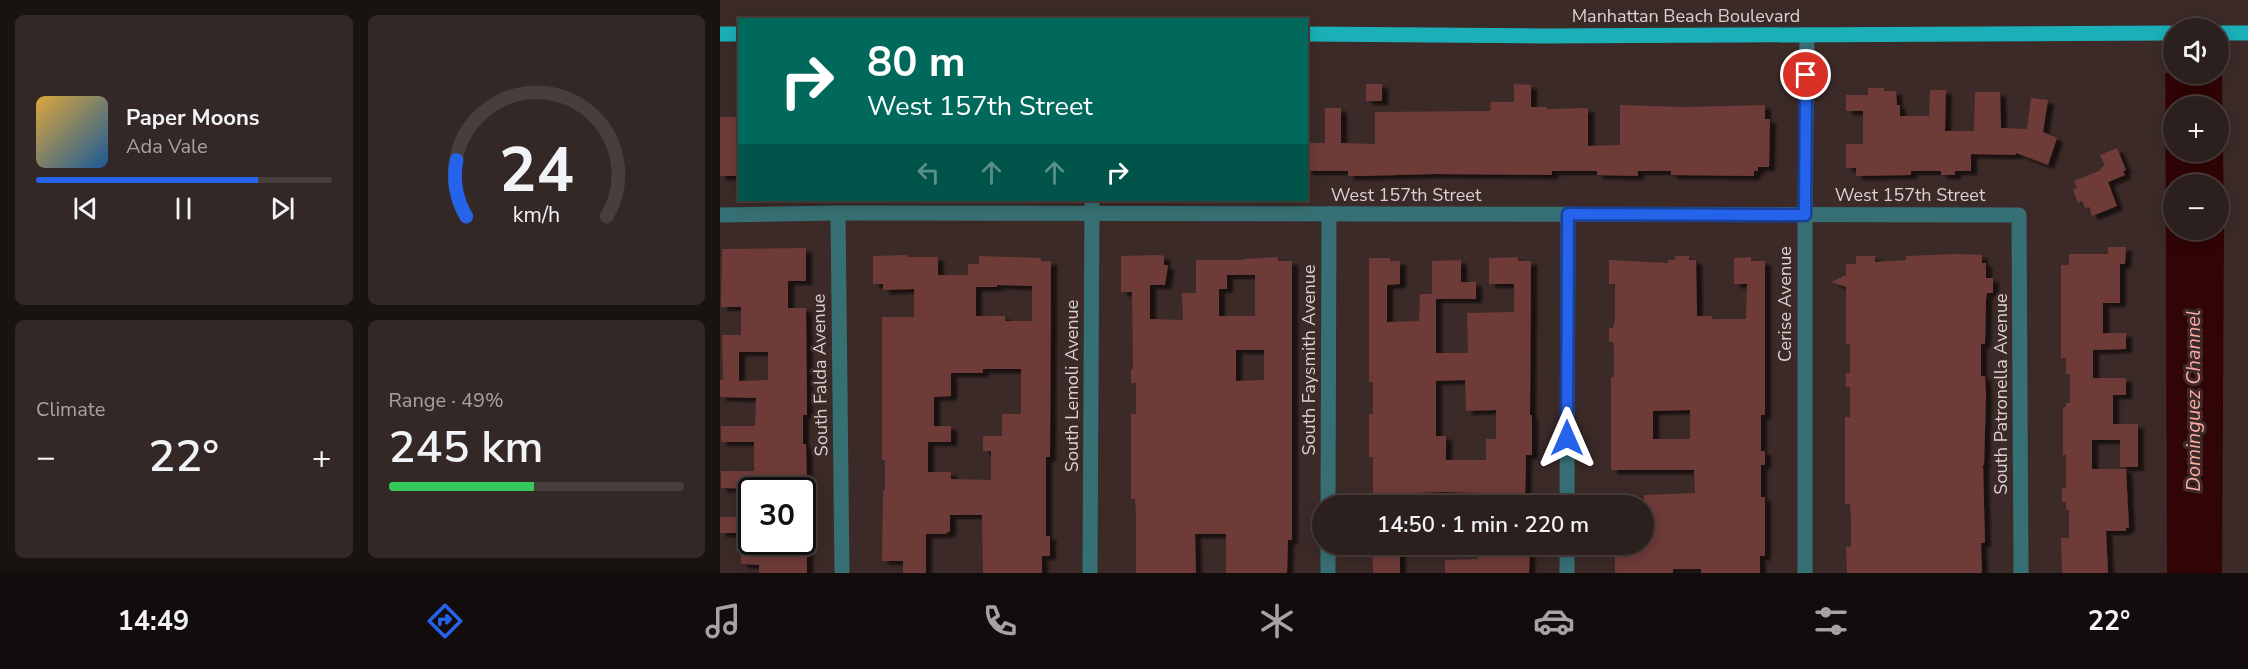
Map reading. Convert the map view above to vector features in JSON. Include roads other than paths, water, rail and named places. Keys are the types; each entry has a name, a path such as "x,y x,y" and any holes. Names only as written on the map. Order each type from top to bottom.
{"main road":[{"name":"Manhattan Beach Boulevard","path":"1308,34 2163,33"},
{"path":"2229,33 2248,33"},
{"path":"720,34 738,34"}],"street":[{"name":"Cerise Avenue","path":"1805,573 1807,35"},
{"name":"West 157th Street","path":"720,215 1092,207 1329,214 2019,215"},
{"name":"South Lemoli Avenue","path":"1090,573 1092,207"},
{"name":"South Falda Avenue","path":"838,213 842,573"},
{"name":"South Faysmith Avenue","path":"1329,214 1329,495"},
{"path":"1567,495 1568,214"},
{"name":"South Patronella Avenue","path":"2019,215 2021,573"},
{"path":"1328,573 1329,555"},
{"path":"1567,555 1567,573"}],"water":[{"path":"2165,0 2221,0 2221,18 2165,18"},
{"path":"2165,84 2222,84 2222,96 2165,96"},
{"path":"2166,162 2223,162 2223,174 2166,174"},
{"name":"Dominguez Channel","path":"2166,240 2224,240 2222,573 2167,573"}]}
